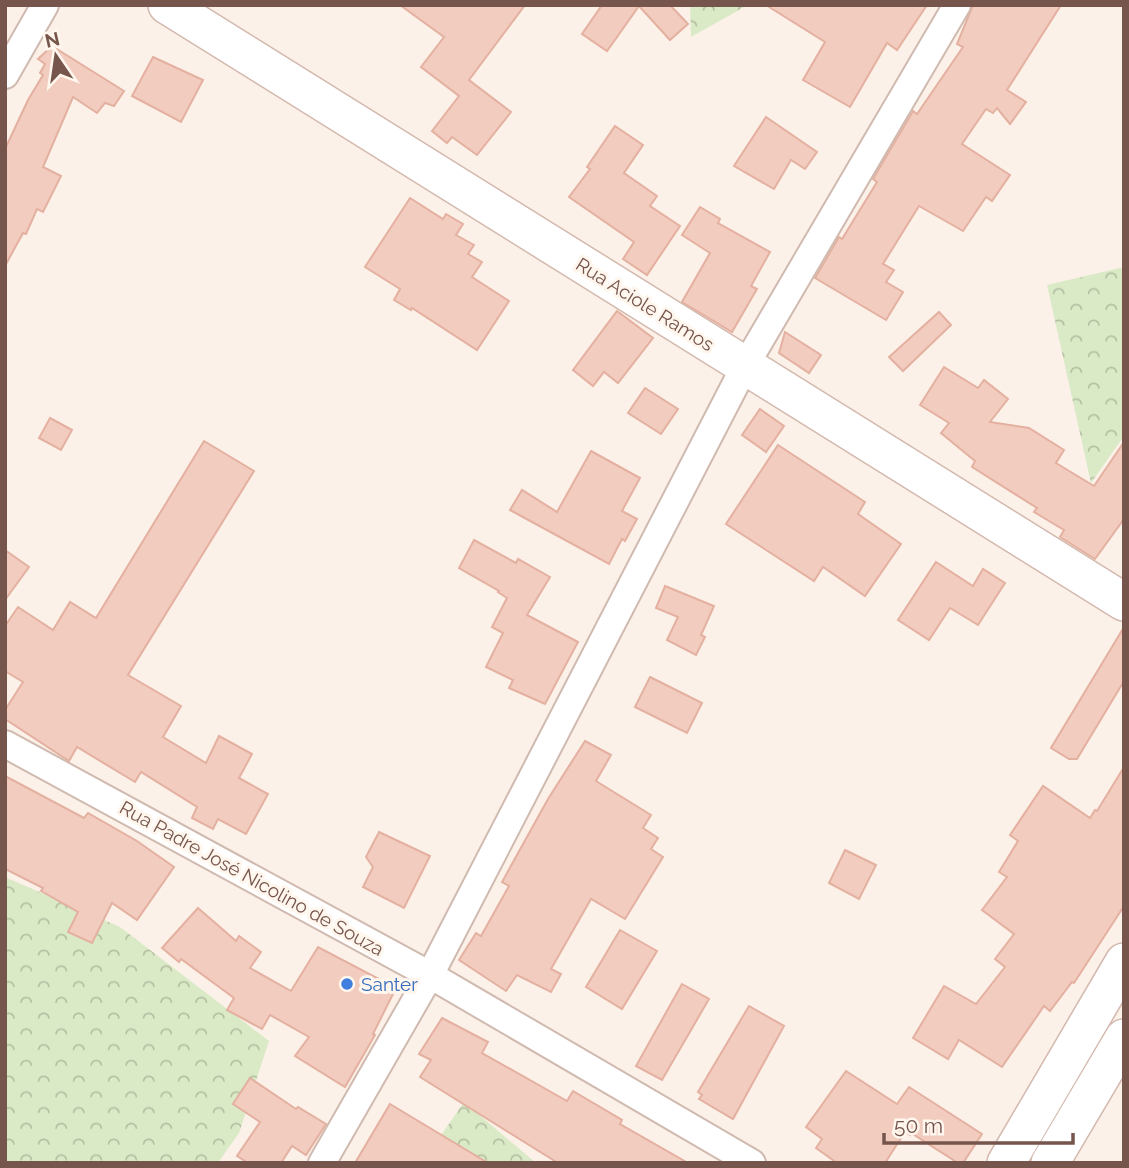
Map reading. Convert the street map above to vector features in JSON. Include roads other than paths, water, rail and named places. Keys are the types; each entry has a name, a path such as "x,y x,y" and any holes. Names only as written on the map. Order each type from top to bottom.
{"street":[{"path":"5,75 45,5"},
{"name":"Rua Aciole Ramos","path":"167,5 1124,602"},
{"path":"322,1163 430,975 744,366 957,5"},
{"name":"Rua Padre José Nicolino de Souza","path":"5,744 430,975 752,1163"},
{"path":"1006,1163 1124,962"},
{"path":"1050,1163 1124,1038"}],"place":[{"name":"Santer","path":"347,984"}]}
